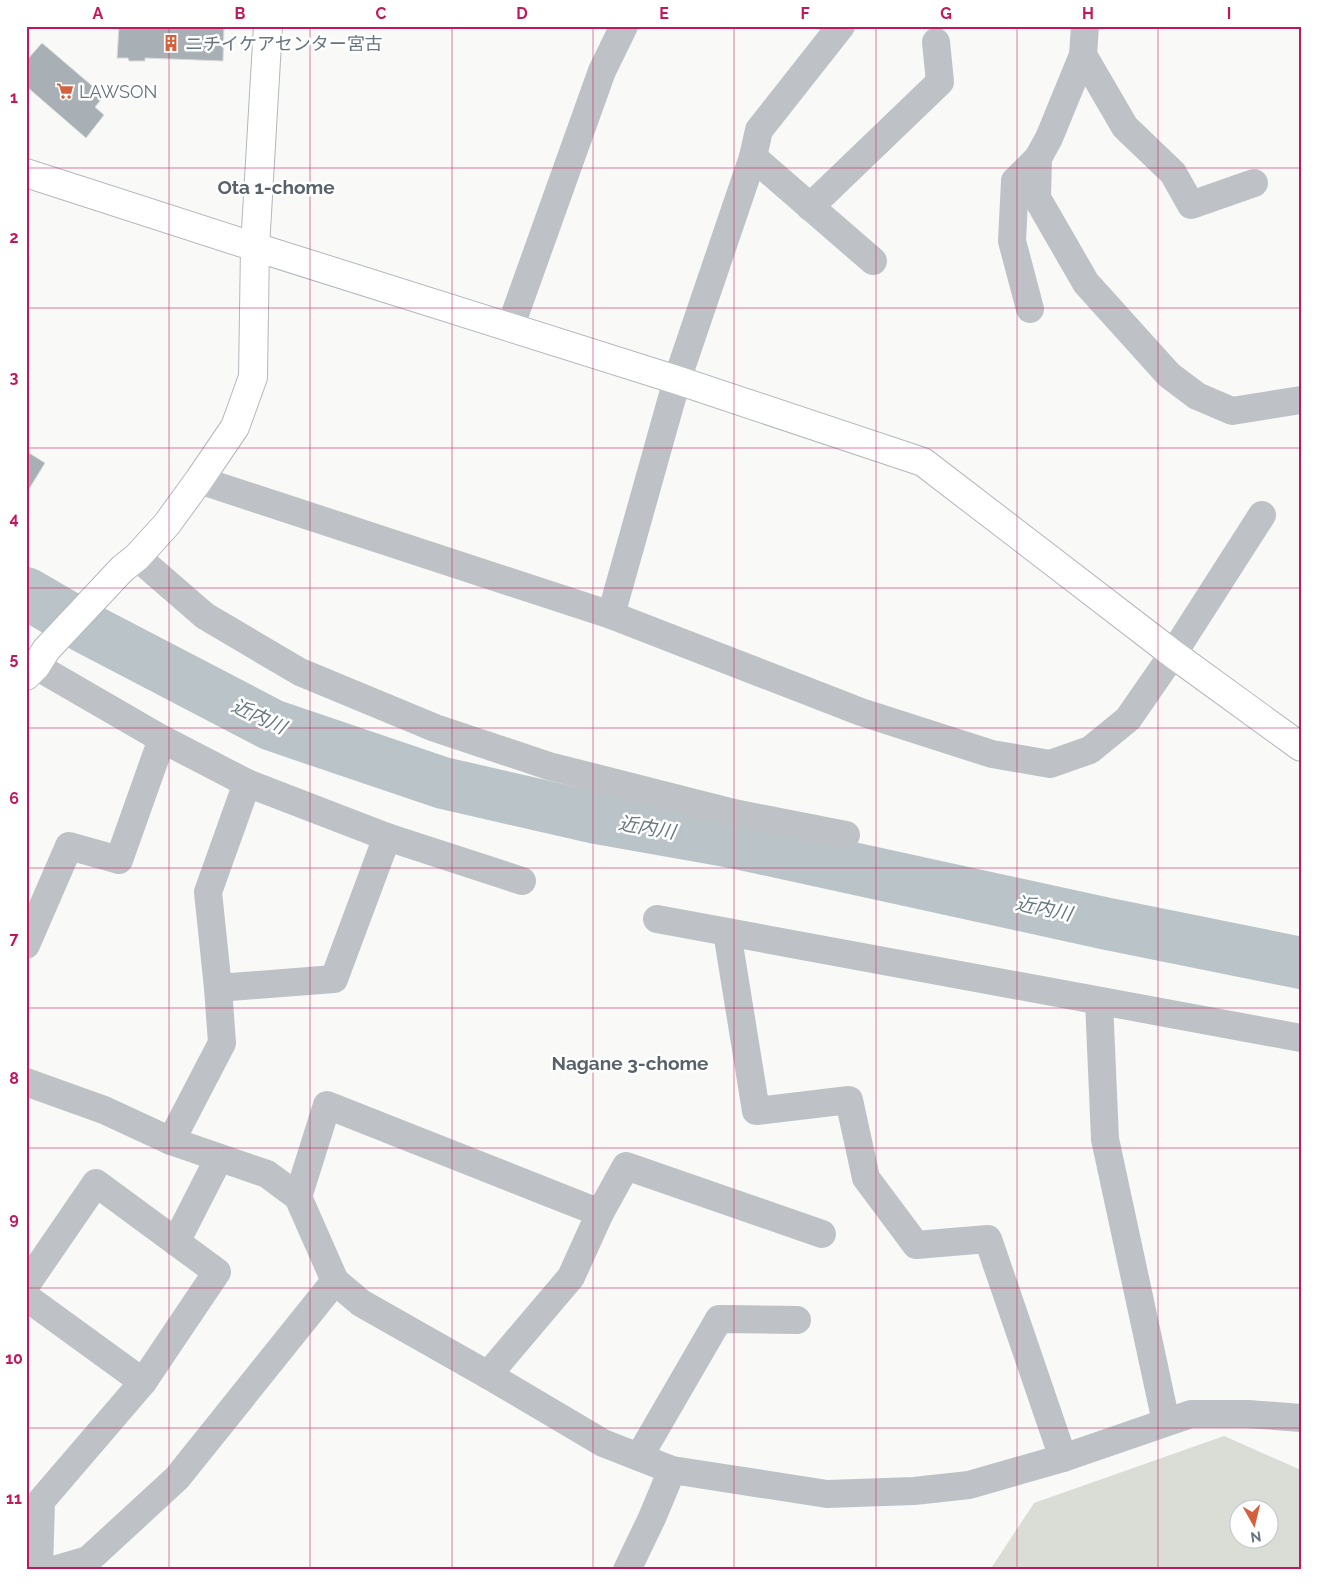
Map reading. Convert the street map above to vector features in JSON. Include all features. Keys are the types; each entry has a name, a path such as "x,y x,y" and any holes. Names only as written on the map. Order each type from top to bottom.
{"street":[{"path":"268,26 255,247 252,377 235,427 168,524 129,563 36,664 162,739 247,783 387,838 522,881"},
{"path":"510,328 602,71 624,26"},
{"path":"611,615 677,380 753,157 759,130 841,26"},
{"path":"1030,309 1012,241 1015,181 1038,158 1049,138 1082,55 1085,26"},
{"path":"810,207 940,82 936,42"},
{"path":"1082,55 1125,128 1173,173 1191,205 1254,183"},
{"path":"753,157 873,261"},
{"path":"1038,158 1037,198 1086,283 1169,375 1197,396 1232,411 1301,400"},
{"path":"26,173 677,380 923,462 1173,654 1301,746"},
{"path":"199,480 611,615 861,712 992,754 1050,764 1090,750 1128,719 1173,654 1262,514"},
{"path":"129,563 204,616 292,667 435,728 549,766 734,813 846,835"},
{"path":"26,945 69,846 119,860 162,739"},
{"path":"171,1141 222,1043 208,892 247,783"},
{"path":"218,988 334,979 387,838"},
{"path":"657,919 1301,1038"},
{"path":"726,932 756,1111 849,1100 866,1178 916,1245 988,1239 1063,1458"},
{"path":"1099,1001 1106,1139 1166,1422"},
{"path":"26,1082 104,1110 171,1141 267,1174 298,1197 335,1281 361,1303 603,1443 672,1470 827,1494 914,1491 969,1486 1063,1458 1191,1414 1248,1414 1301,1418"},
{"path":"298,1197 327,1105 600,1213"},
{"path":"176,1242 219,1158"},
{"path":"488,1375 571,1277 600,1213 626,1166 822,1234"},
{"path":"26,1285 96,1183 217,1272 143,1382 41,1501 40,1570"},
{"path":"54,1570 88,1560 178,1478 335,1281"},
{"path":"26,1297 143,1382"},
{"path":"639,1457 719,1319 796,1320"},
{"path":"627,1570 672,1470"}],"shaded area":[{"path":"1224,1436 1301,1470 1301,1570 990,1570 1034,1503"}],"building":[{"name":"ニチイケアセンター宮古","path":"119,26 224,26 223,61 145,58 145,61 129,61 128,58 117,58"},
{"name":"LAWSON","path":"42,43 104,96 95,107 104,115 86,138 26,86 26,61"},
{"path":"26,451 45,463 29,489 26,487"}],"waterway":[{"name":"近内川","path":"26,593 88,629 272,725 443,783 596,818 737,843 1108,924 1301,963"}],"place":[{"name":"ニチイケアセンター宮古","path":"171,43"},
{"name":"LAWSON","path":"65,91"}],"district":[{"name":"Ota 1-chome","path":"276,187"},
{"name":"Nagane 3-chome","path":"630,1063"}]}
